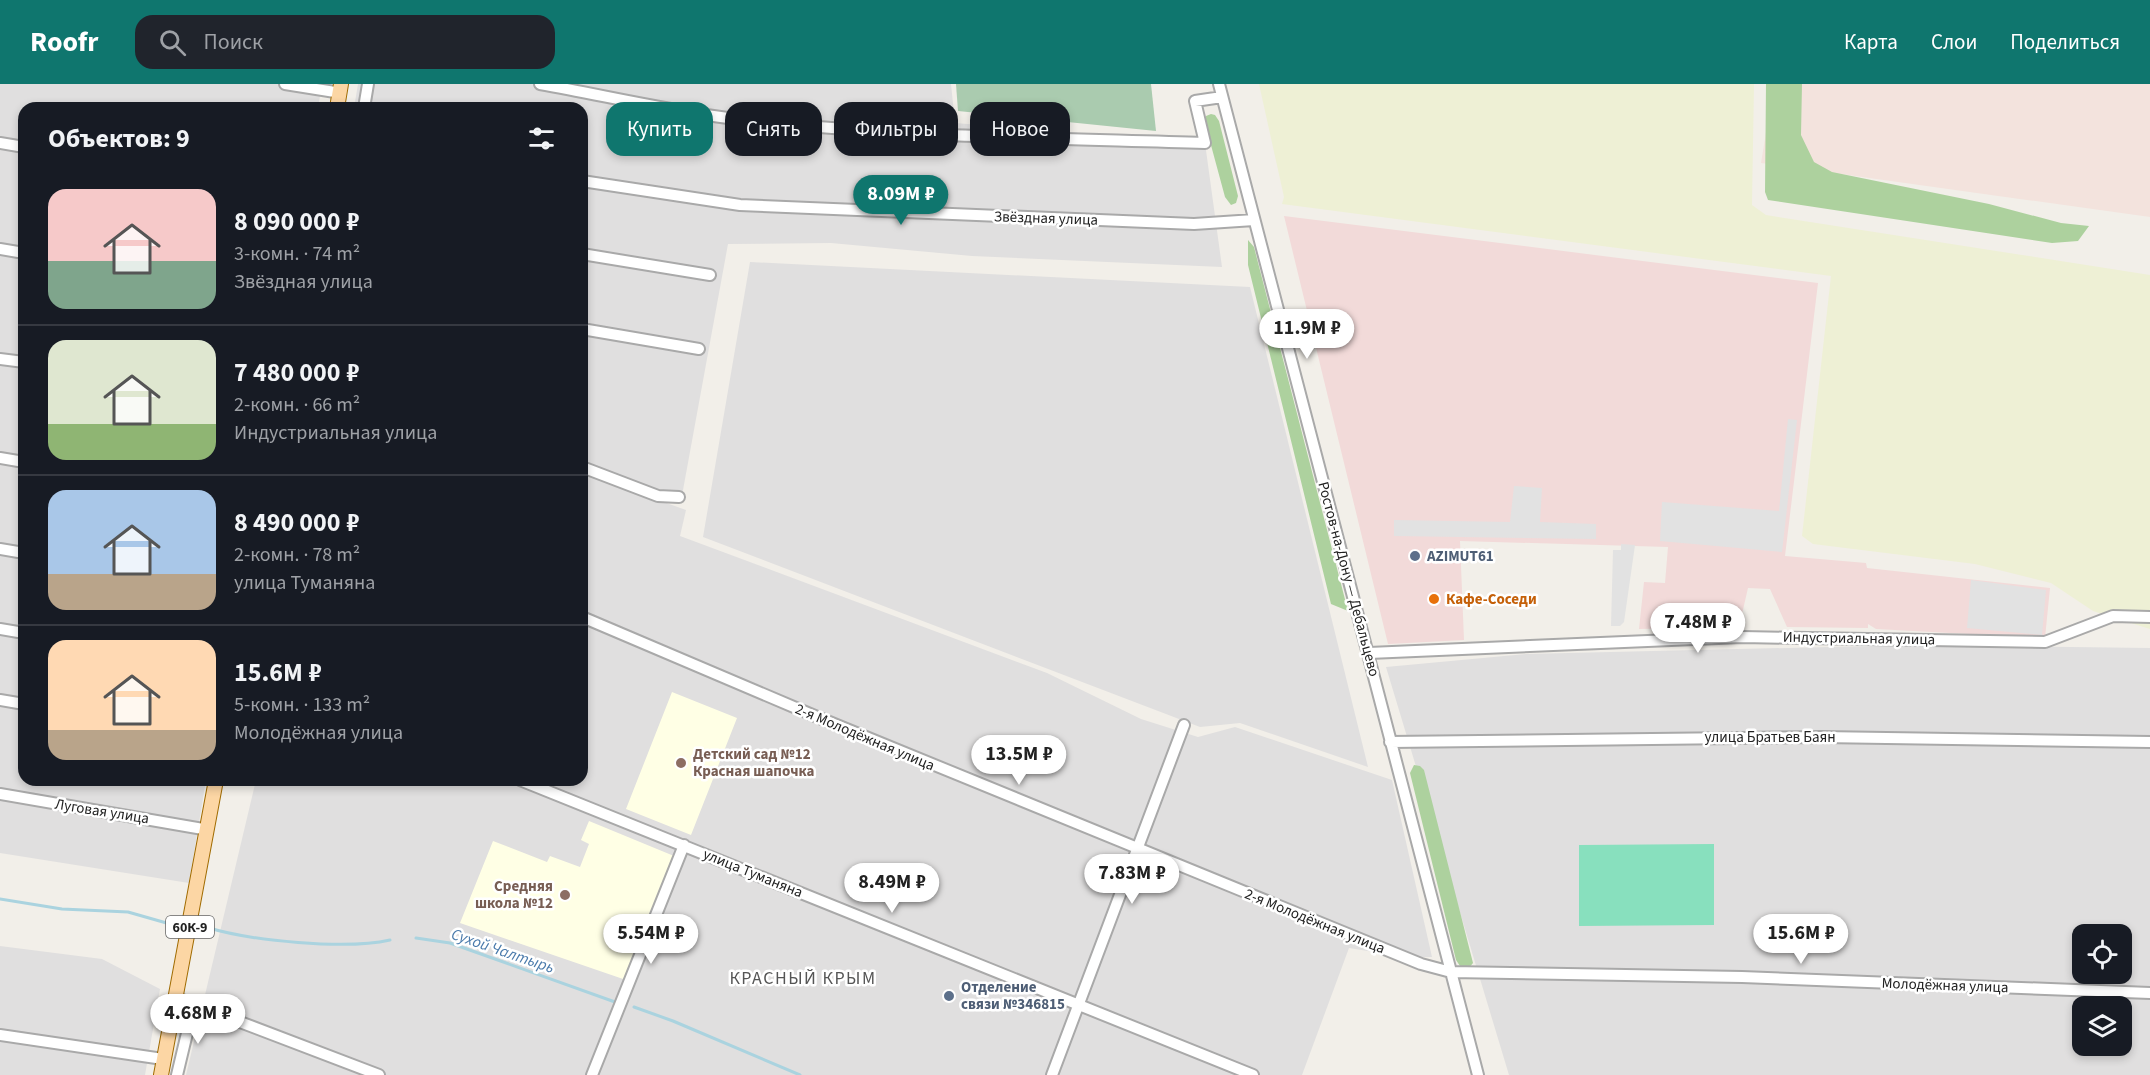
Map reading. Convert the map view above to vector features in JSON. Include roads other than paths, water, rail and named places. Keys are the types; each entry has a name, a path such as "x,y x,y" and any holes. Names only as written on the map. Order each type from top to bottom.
{"main road":[{"path":"333,102 337,87"},
{"name":"60К-9","path":"161,1075 210,786"},
{"name":"60К-9","path":"161,1075 215,786"}],"street":[{"path":"285,84 337,87"},
{"path":"365,102 368,84"},
{"path":"540,84 725,118 796,125 951,135 1205,143 1195,101 1222,97"},
{"name":"Ростов-на-Дону — Дебальцево","path":"1219,84 1478,1075"},
{"path":"0,143 18,146"},
{"name":"Звёздная улица","path":"588,182 740,205 1225,224 1254,220"},
{"path":"0,249 18,252"},
{"path":"588,255 710,275"},
{"path":"588,330 699,349"},
{"path":"0,358 18,362"},
{"path":"0,458 18,461"},
{"path":"588,469 658,496 680,498"},
{"path":"0,549 18,552"},
{"name":"Индустриальная улица","path":"1369,653 1742,638 2045,642 2114,616 2150,617"},
{"name":"2-я Молодёжная улица","path":"588,620 1138,850 1421,964 1451,972"},
{"path":"0,629 18,632"},
{"path":"0,700 18,703"},
{"path":"1052,1075 1184,725"},
{"name":"улица Братьев Баян","path":"1390,742 1821,737 2150,742"},
{"name":"улица Туманяна","path":"535,786 1253,1075"},
{"name":"Луговая улица","path":"0,794 203,829"},
{"path":"592,1075 684,845"},
{"name":"Молодёжная улица","path":"1451,972 1742,977 2150,993"},
{"path":"177,998 379,1075"},
{"path":"177,1075 188,1029 205,1009"},
{"path":"0,1035 163,1059"}],"waterway":[{"name":"Сухой Чалтырь","path":"0,899 62,909 128,912 177,926"},
{"name":"Сухой Чалтырь","path":"206,927 272,940 324,944 371,943 390,940"},
{"name":"Сухой Чалтырь","path":"416,938 450,943 615,1002"},
{"name":"Сухой Чалтырь","path":"634,1007 673,1021 800,1075"}],"place":[{"name":"AZIMUT61","path":"1415,556"},
{"name":"Кафе-Соседи","path":"1434,599"},
{"name":"Детский сад №12 Красная шапочка","path":"681,763"},
{"name":"Средняя школа №12","path":"565,895"},
{"name":"Отделение связи №346815","path":"949,996"}],"district":[{"name":"КРАСНЫЙ КРЫМ","path":"803,978"}]}
